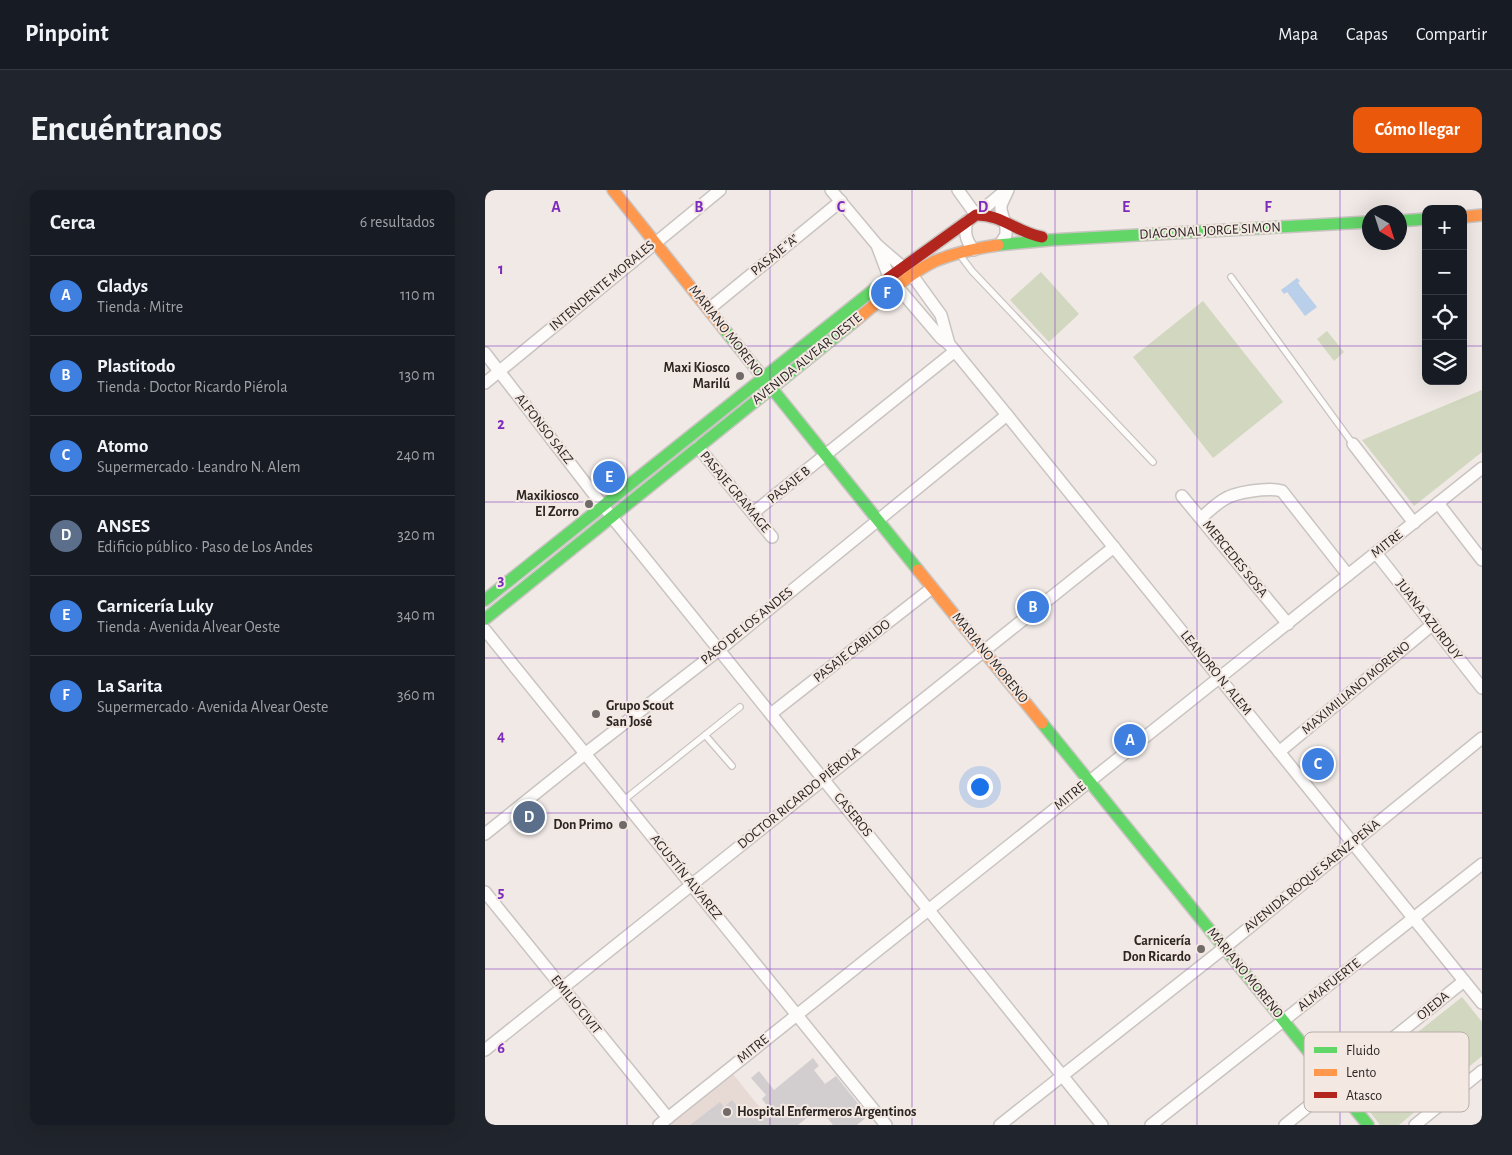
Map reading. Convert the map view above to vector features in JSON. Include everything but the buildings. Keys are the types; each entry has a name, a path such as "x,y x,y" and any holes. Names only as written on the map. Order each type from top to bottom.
{"main road":[{"name":"MARIANO MORENO","path":"613,190 825,456 1304,1046"},
{"path":"972,218 991,215 1003,219 1027,234 1050,240"},
{"path":"1467,217 1482,215"},
{"name":"AVENIDA ALVEAR OESTE","path":"485,600 889,276 972,218"},
{"path":"1407,221 1422,220"},
{"name":"DIAGONAL JORGE SIMON","path":"1050,240 1362,222"},
{"name":"AVENIDA ALVEAR OESTE","path":"485,619 912,275 935,262 959,253 1000,244 1050,240"},
{"name":"MARIANO MORENO","path":"1358,1112 1368,1125"}],"street":[{"name":"INTENDENTE MORALES","path":"485,383 720,190"},
{"name":"LEANDRO N. ALEM","path":"831,190 877,245 912,275 941,315 952,348"},
{"path":"957,190 972,218"},
{"path":"974,250 968,243 965,230 972,218 1007,190"},
{"path":"1000,244 1006,235 1001,204 1007,190"},
{"name":"PASAJE \"A\"","path":"709,309 841,201"},
{"name":"LEANDRO N. ALEM","path":"877,245 889,276 897,287 952,348 1007,415 1482,1003"},
{"name":"PASAJE B","path":"753,514 825,456 952,348"},
{"name":"ALFONSO SAEZ","path":"485,353 603,506"},
{"name":"PASO DE LOS ANDES","path":"485,834 719,650 1007,415"},
{"path":"1353,444 1415,523"},
{"name":"PASAJE GRAMAGE","path":"698,447 772,537"},
{"name":"MITRE","path":"663,1121 1482,468"},
{"path":"1201,518 1223,499 1234,494 1275,488 1282,491 1348,575"},
{"name":"MERCEDES SOSA","path":"1182,496 1288,624"},
{"path":"1438,503 1482,560"},
{"name":"CASEROS","path":"603,506 772,713 1102,1125"},
{"name":"DOCTOR RICARDO PIÉROLA","path":"485,1050 1114,547"},
{"name":"JUANA AZURDUY","path":"1376,553 1482,688"},
{"name":"PASAJE CABILDO","path":"772,713 932,588"},
{"name":"MAXIMILIANO MORENO","path":"1279,752 1433,624"},
{"name":"AGUSTÍN ALVAREZ","path":"485,630 885,1125"},
{"name":"AVENIDA ROQUE SAENZ PEÑA","path":"1000,1125 1225,948 1482,738"},
{"name":"ALMAFUERTE","path":"1151,1125 1482,864"},
{"name":"EMILIO CIVIT","path":"485,892 562,988 663,1121"},
{"name":"OJEDA","path":"1400,1032 1464,981"},
{"path":"1469,1081 1482,1071"},
{"name":"OJEDA","path":"1285,1125 1304,1109"},
{"path":"1415,1125 1431,1112"}],"lane":[{"path":"959,253 971,271 1153,462"},
{"path":"1231,277 1353,444"},
{"path":"624,800 740,707"},
{"path":"705,735 732,766"}],"shaded area":[{"path":"732,1073 774,1125 669,1125"}],"green space":[{"path":"1041,272 1079,314 1049,342 1010,300"},
{"path":"1203,301 1283,402 1213,458 1133,357"},
{"path":"1327,331 1344,352 1334,361 1317,339"},
{"path":"1482,390 1482,452 1414,506 1362,440"},
{"path":"1462,997 1482,1022 1482,1056 1469,1067 1469,1032 1418,1032"},
{"path":"1370,1112 1415,1112 1399,1125 1380,1125"}],"water":[{"path":"1297,278 1300,281 1298,283 1317,307 1305,316 1287,292 1284,294 1281,290"}],"traffic: fast":[{"path":"1407,220 1422,219"},
{"path":"998,245 1050,240 1362,222"},
{"path":"485,600 887,279"},
{"path":"485,619 855,321"},
{"path":"724,329 918,570"},
{"path":"1042,723 1304,1046"},
{"path":"1357,1112 1368,1125"}],"traffic: slow":[{"path":"613,190 724,329"},
{"path":"1467,217 1482,215"},
{"path":"855,321 904,281 935,261 966,251 998,245"},
{"path":"918,570 1042,723"}],"traffic: jam":[{"path":"887,279 976,215 993,217 1025,232 1042,237"}],"place":[{"name":"La Sarita","path":"887,293"},
{"name":"Maxi Kiosco Marilú","path":"740,376"},
{"name":"Carnicería Luky","path":"609,477"},
{"name":"Maxikiosco El Zorro","path":"589,504"},
{"name":"Plastitodo","path":"1033,607"},
{"name":"Grupo Scout San José","path":"596,714"},
{"name":"Gladys","path":"1130,740"},
{"name":"Atomo","path":"1318,764"},
{"name":"ANSES","path":"529,817"},
{"name":"Don Primo","path":"623,825"},
{"name":"Carnicería Don Ricardo","path":"1201,949"},
{"name":"Hospital Enfermeros Argentinos","path":"727,1112"}]}
